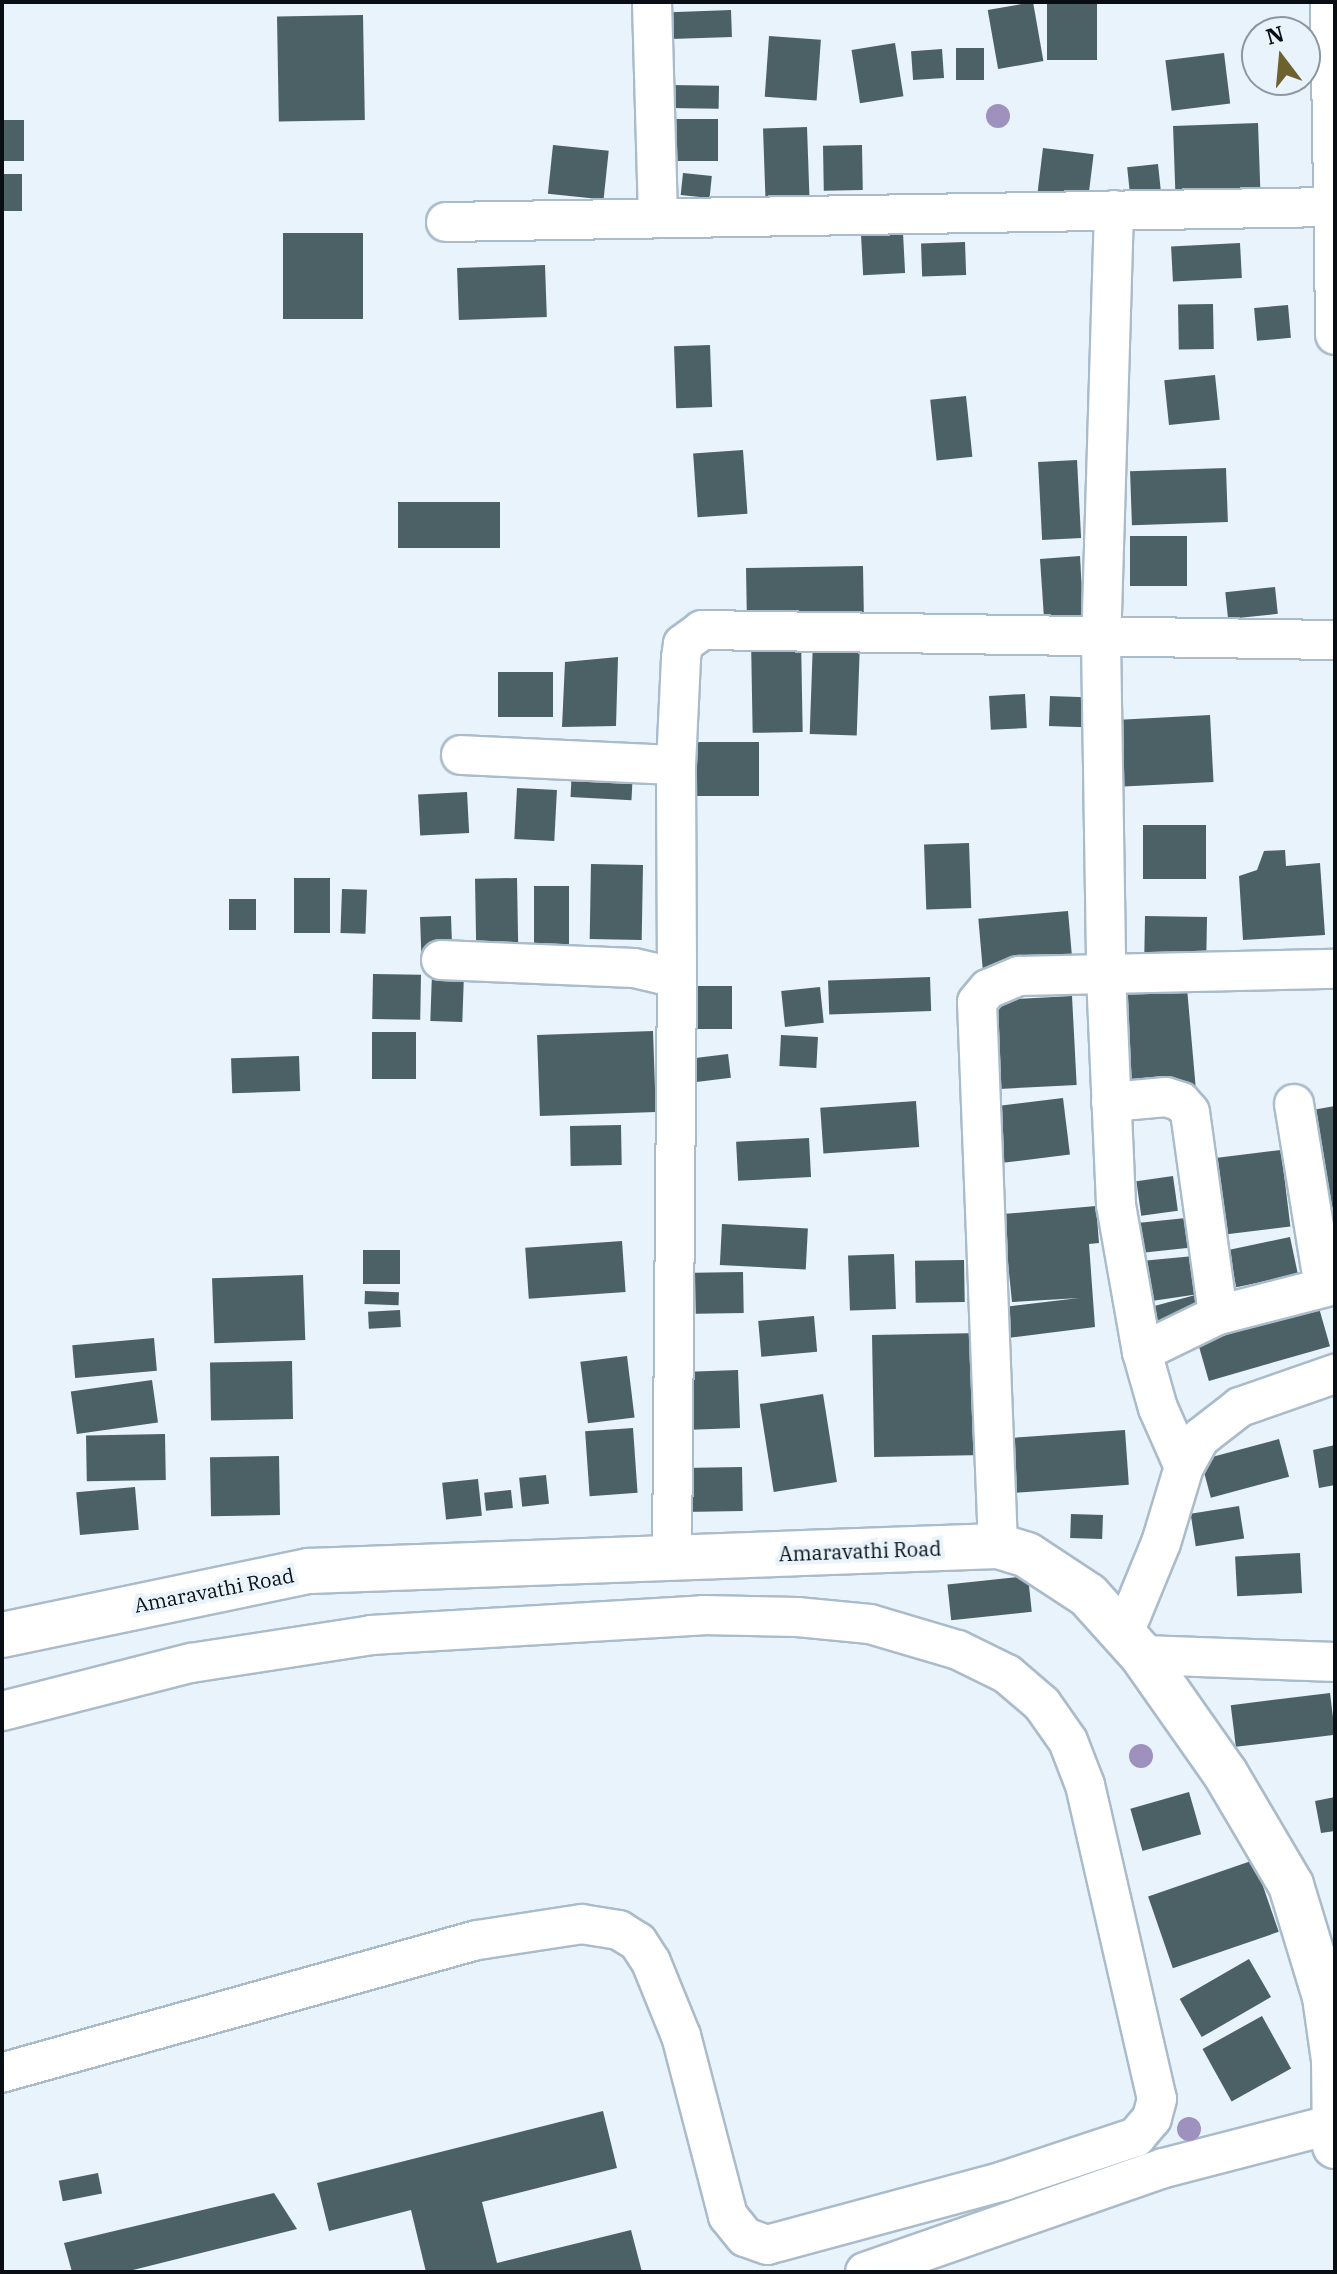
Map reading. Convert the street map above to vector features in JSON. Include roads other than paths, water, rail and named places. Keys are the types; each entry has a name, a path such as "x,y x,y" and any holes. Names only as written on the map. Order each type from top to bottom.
{"main road":[{"name":"Amaravathi Road","path":"2,1635 309,1571 998,1546 1053,1568 1088,1595 1133,1644 1225,1773 1291,1885 1315,1950 1334,2060 1334,2135"}],"street":[{"path":"652,2 658,218"},
{"path":"1330,2 1335,335"},
{"path":"446,222 1333,207"},
{"path":"1114,210 1101,639 1106,975 1116,1205 1142,1352 1161,1418 1184,1467"},
{"path":"672,1556 676,765 683,644 702,630 1101,639 1335,640"},
{"path":"461,755 676,765"},
{"path":"441,960 634,968 660,974 677,967"},
{"path":"998,1546 997,1432 973,1014 988,989 1004,980 1335,969"},
{"path":"1111,1102 1166,1097 1181,1102 1190,1112 1218,1315"},
{"path":"1142,1352 1218,1315 1330,1286 1294,1104"},
{"path":"1335,1374 1240,1407 1200,1438 1184,1467 1133,1644 1335,1662"},
{"path":"2,1711 191,1663 371,1635 750,1616 870,1624 958,1650 1007,1674 1042,1704 1068,1741 1085,1785 1157,2099 1152,2118 1136,2137 1004,2181 767,2245 745,2237 728,2216 681,2036 651,1962 638,1942 619,1930 582,1924 477,1940 2,2073"},
{"path":"865,2272 1164,2168 1334,2135"}]}
